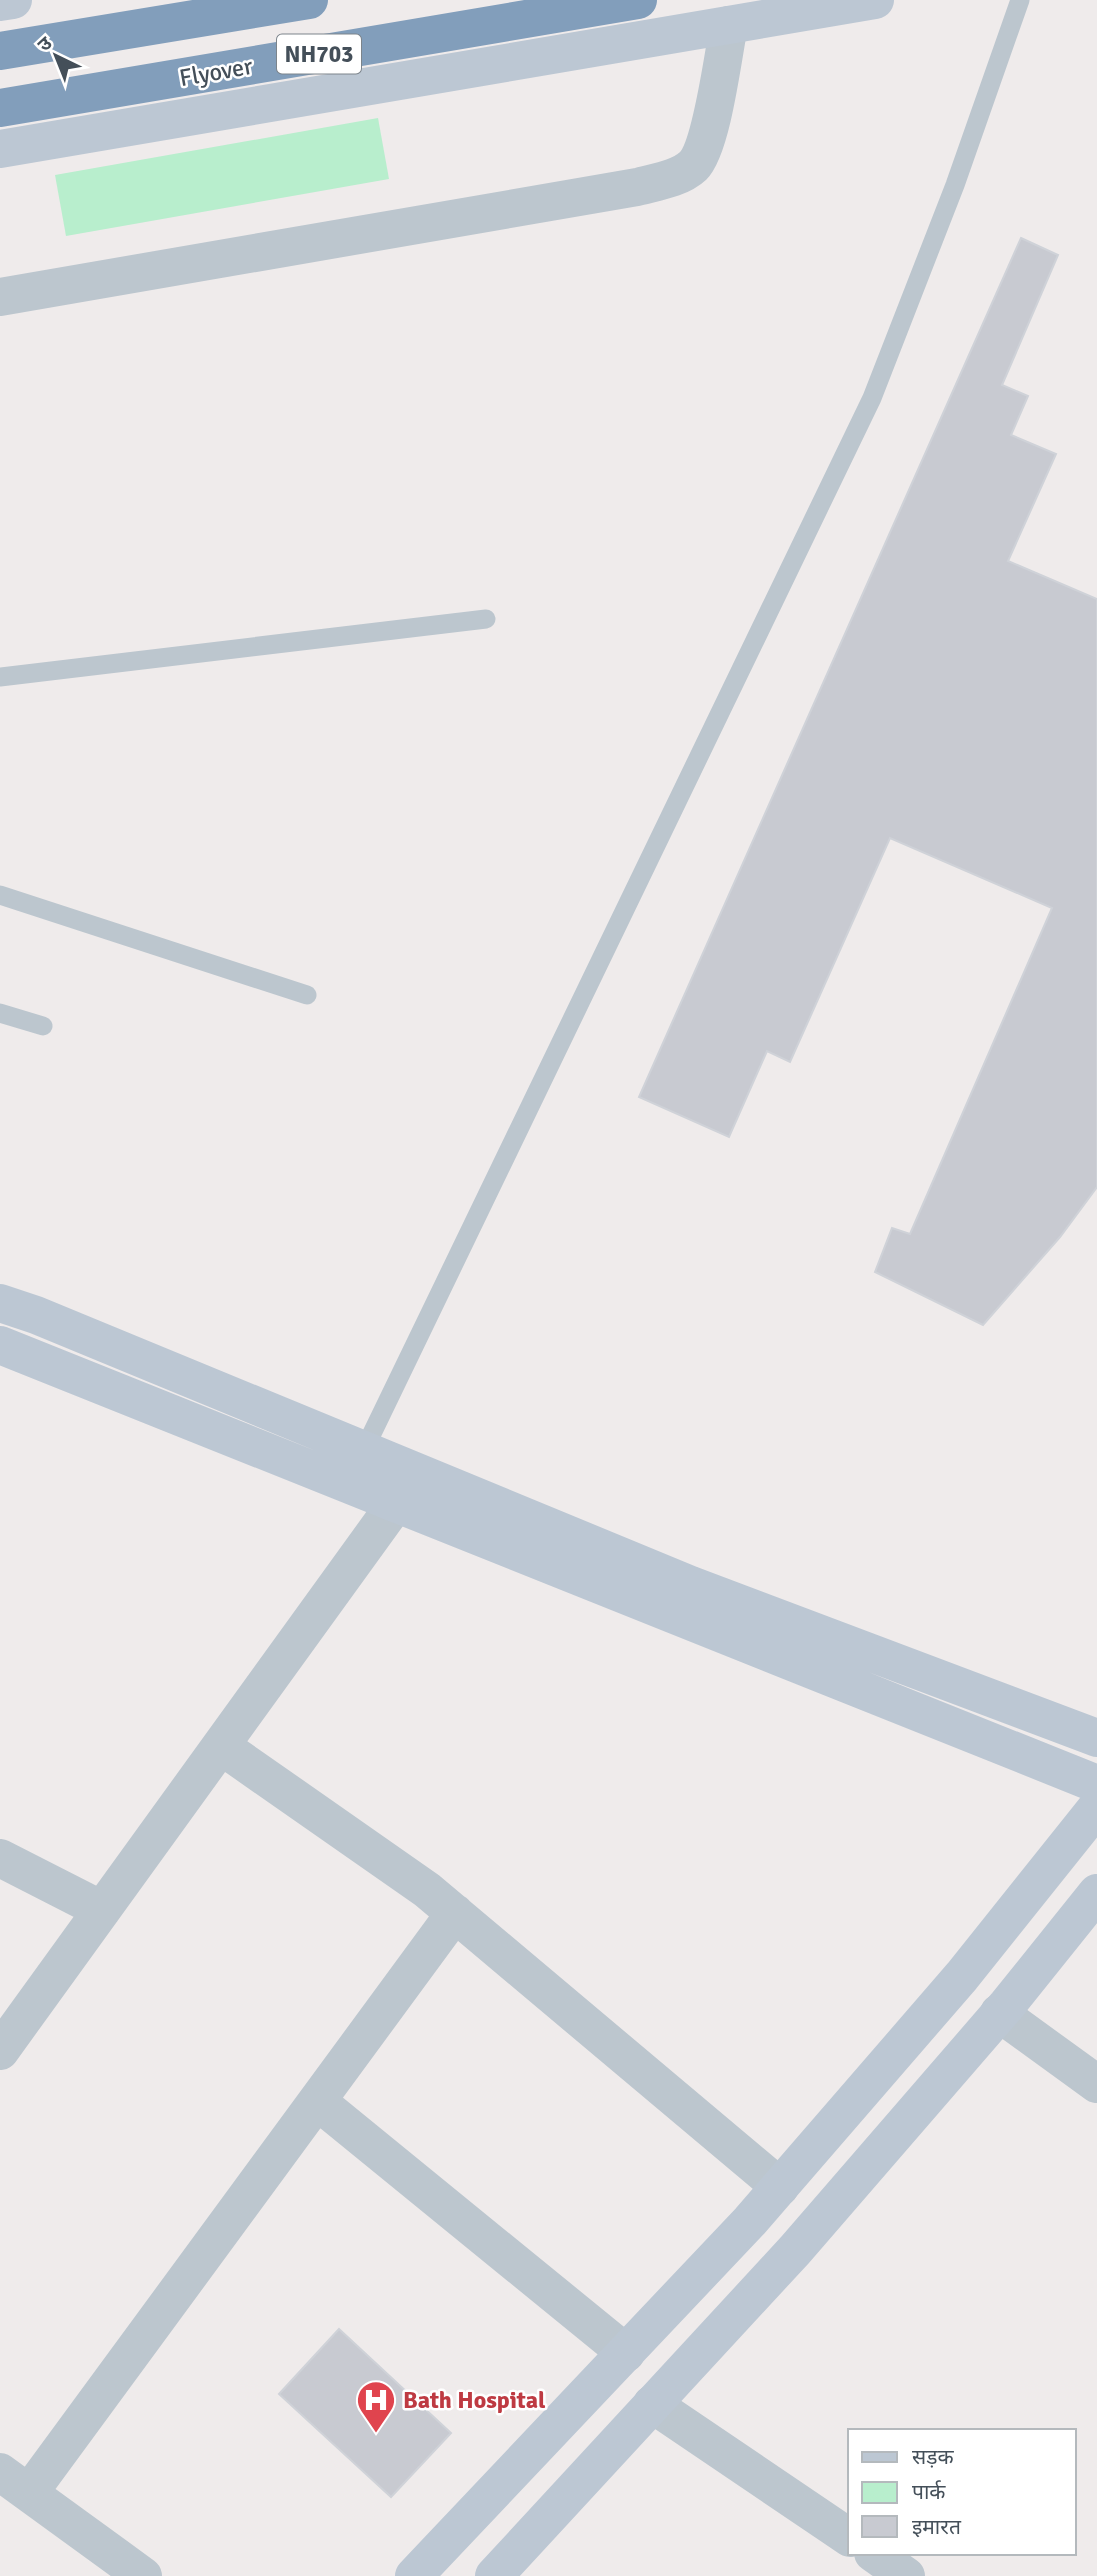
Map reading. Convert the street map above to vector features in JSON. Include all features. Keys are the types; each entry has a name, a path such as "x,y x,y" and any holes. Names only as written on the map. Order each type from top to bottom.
{"highway":[{"name":"NH703","path":"0,51 309,0"},
{"name":"Flyover","path":"0,108 638,0"}],"street":[{"path":"0,2 13,0"},
{"path":"0,149 875,0"},
{"path":"0,297 637,187 675,177 693,165 705,146 729,25"},
{"path":"0,1303 36,1315 691,1584 1097,1738"},
{"path":"0,1345 1097,1784"},
{"path":"0,2051 418,1472"},
{"path":"221,1746 427,1890 780,2187"},
{"path":"414,2576 780,2187 962,1976 1097,1807"},
{"path":"0,1858 102,1910"},
{"path":"494,2576 795,2250 1090,1909"},
{"path":"143,2576 14,2483 317,2101 455,1913"},
{"path":"999,2013 1097,2084"},
{"path":"317,2101 626,2353"},
{"path":"652,2404 848,2537"},
{"path":"876,2555 906,2576"}],"lane":[{"path":"364,1450 872,398 954,185 1020,0"},
{"path":"0,677 486,619"},
{"path":"0,895 307,995"},
{"path":"0,1013 43,1026"}],"green space":[{"path":"378,118 389,179 66,236 55,175"}],"building":[{"path":"1021,238 1058,255 1002,385 1028,396 1011,435 1056,454 1008,561 1097,599 1097,1187 1060,1237 983,1325 875,1272 892,1228 910,1234 1052,908 890,838 790,1062 767,1051 729,1137 639,1097"},
{"path":"339,2329 451,2433 391,2497 279,2394"}],"place":[{"name":"Bath Hospital","path":"376,2434"}]}
